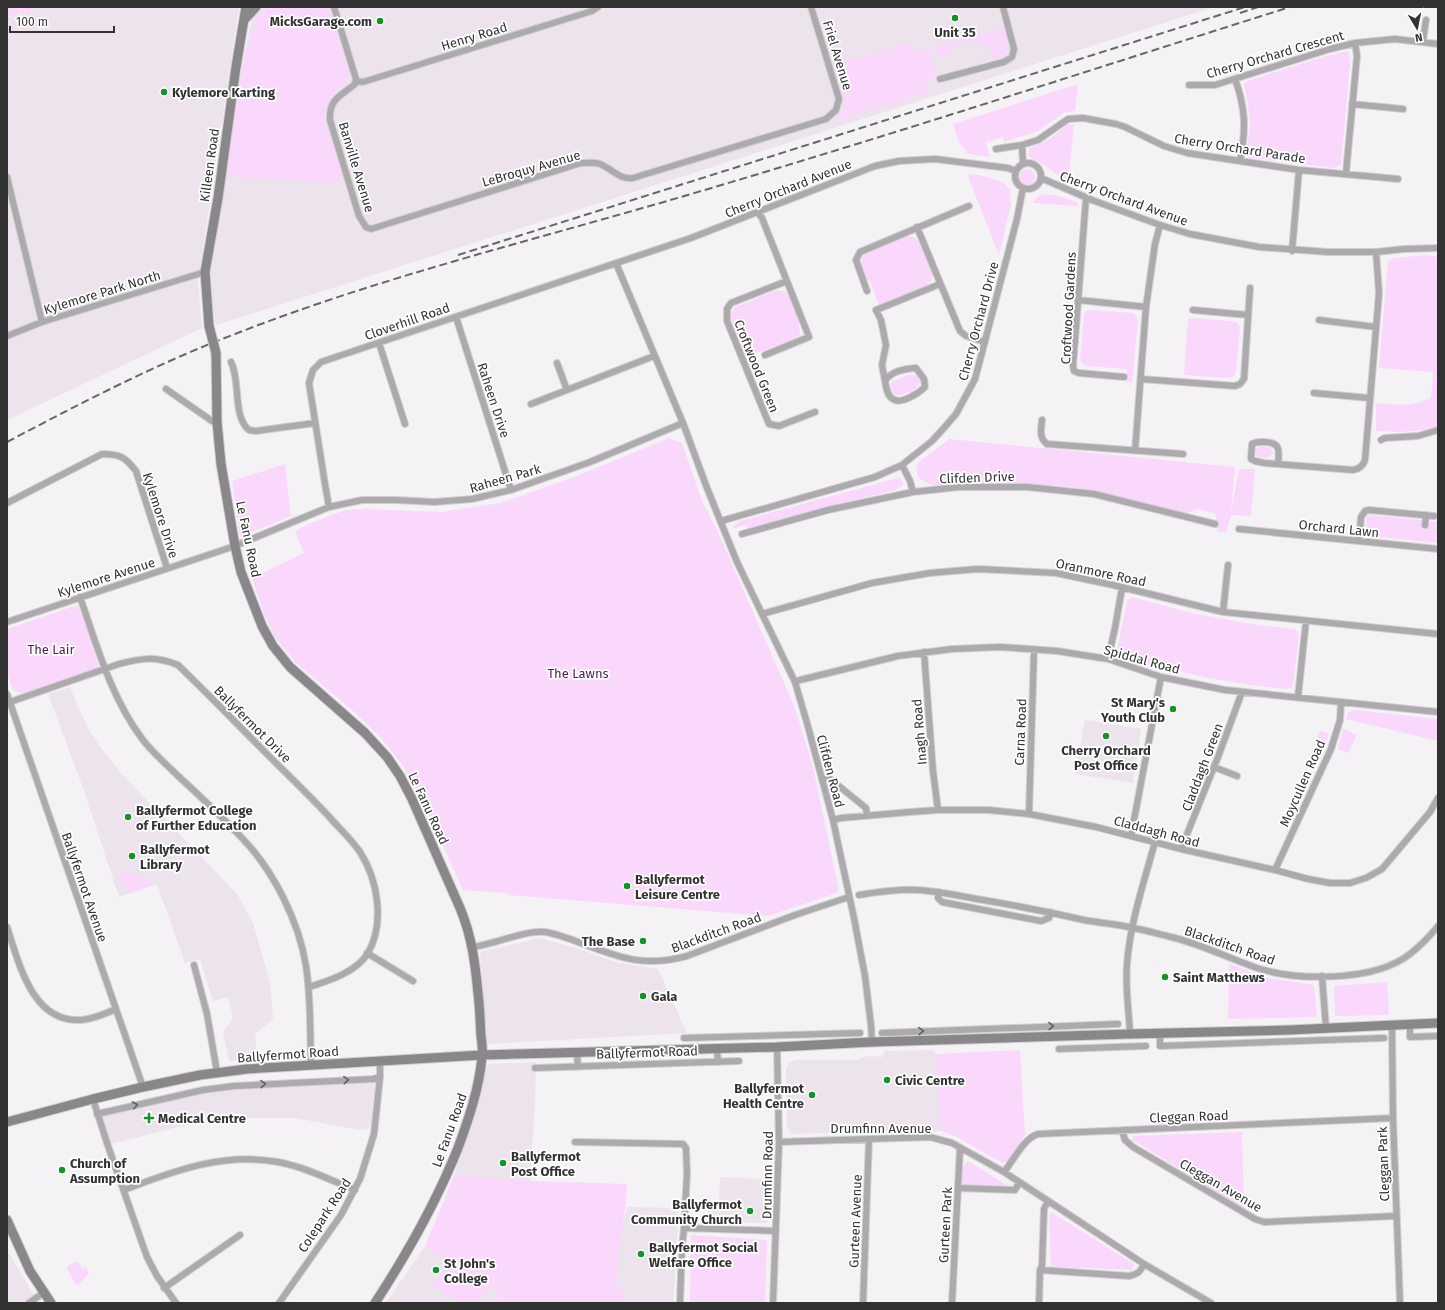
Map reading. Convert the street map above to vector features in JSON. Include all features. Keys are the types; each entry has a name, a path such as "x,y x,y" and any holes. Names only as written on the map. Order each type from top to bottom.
{"main road":[{"name":"Killeen Road","path":"216,353 209,326 205,272 218,198 246,7"},
{"path":"244,20 256,7"},
{"name":"Le Fanu Road","path":"216,353 217,422 235,546 241,572 262,626 273,646 290,668 365,734 387,757 400,776 412,799 460,908 473,947 479,998 482,1055 477,1092 470,1118 426,1219 375,1303"},
{"name":"Ballyfermot Road","path":"7,1122 93,1098 217,1072 247,1069 482,1055 777,1047 872,1042 906,1036 1009,1038 1244,1031 1438,1023"},
{"path":"7,1220 22,1254 43,1293 51,1303"}],"street":[{"path":"334,7 356,81"},
{"name":"Henry Road","path":"356,81 363,82 592,11 598,7"},
{"name":"Friel Avenue","path":"811,7 837,89 839,99 836,110"},
{"path":"940,79 1004,62 1012,57 1014,49 1003,7"},
{"path":"1423,41 1426,20"},
{"name":"Cherry Orchard Crescent","path":"1189,85 1208,86 1330,49 1356,44 1395,39 1423,41 1438,44"},
{"path":"1346,173 1357,56 1356,44"},
{"path":"1235,79 1240,93 1245,117 1240,161"},
{"name":"Banville Avenue","path":"356,81 353,86 337,98 331,108 330,120 360,216 366,227"},
{"path":"1352,104 1402,109"},
{"name":"LeBroquy Avenue","path":"366,227 373,229 581,163 591,162 599,164 624,178 630,179 639,177 826,119 836,110"},
{"name":"Cherry Orchard Parade","path":"996,149 1022,145 1038,140 1068,119 1083,118 1100,120 1125,126 1152,141 1172,149 1300,170 1346,173 1398,179"},
{"path":"1022,145 1023,164"},
{"name":"Cherry Orchard Avenue","path":"643,254 758,213 865,169 916,160 947,160 1008,168 1016,171"},
{"path":"1029,163 1037,166 1041,174 1040,182 1035,187 1027,189 1023,188 1015,181 1016,171 1018,167 1023,164 1029,163"},
{"path":"1292,251 1300,170"},
{"path":"7,177 42,322"},
{"name":"Cherry Orchard Avenue","path":"1041,178 1086,198 1160,225 1190,234 1260,248 1328,252 1376,252 1410,248 1438,248"},
{"name":"Cherry Orchard Drive","path":"721,521 875,477 902,465 932,441 956,414 975,379 1017,218 1023,188"},
{"name":"Croftwood Gardens","path":"1086,198 1073,366 1074,371 1079,373 1124,377"},
{"path":"867,291 856,260 860,252 969,206"},
{"name":"Croftwood Green","path":"758,213 762,218 809,337 765,355"},
{"path":"1135,451 1146,307 1155,244 1160,225"},
{"path":"918,227 960,331 966,336 985,342"},
{"path":"1278,464 1279,448 1276,445 1272,443 1256,442 1252,444 1251,459 1264,463 1353,470 1358,469 1363,465 1365,460 1379,293 1376,252"},
{"name":"Cloverhill Road","path":"329,507 309,383 313,370 321,362 643,254"},
{"path":"616,263 683,423"},
{"name":"Kylemore Park North","path":"7,336 42,322 205,272"},
{"name":"Croftwood Green","path":"787,281 731,303 727,308 727,321 769,424 779,426 815,412"},
{"path":"885,382 888,376 896,372 907,368 916,368 924,379 924,387 914,396 905,399 892,399 888,393 885,382 882,365 886,345 881,320 876,310 940,284"},
{"path":"1141,379 1235,386 1240,384 1244,379 1250,288"},
{"path":"1078,300 1146,307"},
{"path":"1192,310 1248,315"},
{"name":"Raheen Drive","path":"456,317 511,490"},
{"path":"1319,320 1376,327"},
{"path":"379,343 404,424"},
{"path":"531,404 654,356"},
{"path":"232,362 242,421 249,430 315,423"},
{"path":"557,363 567,390"},
{"path":"166,389 212,421 217,422"},
{"path":"1314,393 1369,398"},
{"path":"1042,420 1041,437 1042,441 1047,444 1183,454"},
{"name":"Raheen Park","path":"235,546 329,507 362,500 435,502 472,499 511,490 590,462 683,423"},
{"name":"Clifden Road","path":"683,423 714,507 737,562 795,682 833,820 865,976 872,1042"},
{"path":"1381,440 1385,438 1418,436 1438,430"},
{"name":"Kylemore Drive","path":"7,503 102,454 114,454 122,457 128,461 136,471 167,568"},
{"path":"902,465 910,481 913,492"},
{"name":"Clifden Drive","path":"742,534 828,510 913,492 959,487 1027,487 1094,494 1214,524"},
{"path":"1359,541 1361,517 1365,511 1369,510 1434,516"},
{"path":"1425,525 1426,515"},
{"name":"Orchard Lawn","path":"1239,529 1438,549"},
{"name":"Kylemore Avenue","path":"7,622 235,546"},
{"path":"1223,612 1228,565"},
{"name":"Oranmore Road","path":"762,614 872,583 901,577 978,569 1056,573 1223,612 1438,634"},
{"path":"1108,659 1116,628 1122,588"},
{"path":"80,597 105,669 121,706 144,741 242,838 273,877 284,899 301,944 306,965 309,987 311,1065"},
{"path":"1298,697 1306,621"},
{"name":"Spiddal Road","path":"795,682 856,665 898,656 924,652 981,647 1000,647 1057,652 1108,659 1161,677 1202,686 1242,692 1438,712"},
{"name":"Carna Road","path":"1029,814 1034,650"},
{"name":"Inagh Road","path":"924,652 933,771 938,810"},
{"name":"Ballyfermot Drive","path":"8,702 119,664 145,658 158,659 178,665 321,808 360,852 373,882 378,909 376,928 368,953"},
{"path":"1131,836 1161,677"},
{"name":"Claddagh Green","path":"1181,849 1242,692"},
{"name":"Ballyfermot Avenue","path":"7,694 8,702 143,1087"},
{"name":"Moycullen Road","path":"1275,870 1331,749 1340,720 1341,702"},
{"path":"1214,767 1237,776"},
{"path":"822,780 829,778 866,808 867,816"},
{"name":"Claddagh Road","path":"833,820 938,810 989,810 1029,814 1061,819 1308,879 1330,883 1350,883 1366,878 1382,869 1430,812 1438,798"},
{"path":"1130,1034 1127,966 1132,928 1155,842"},
{"name":"Blackditch Road","path":"859,895 890,891 917,890 939,892 1050,912 1091,922 1132,928 1186,940 1257,968 1284,975 1322,976 1355,974 1391,965 1409,955 1438,926"},
{"path":"939,892 938,898 942,902 1041,921 1049,918 1050,912"},
{"name":"Blackditch Road","path":"473,947 495,943 532,932 544,932 552,933 618,956 637,961 655,962 687,956 795,915 849,897"},
{"path":"7,927 27,984 34,995 52,1012 67,1019 82,1020 96,1017 116,1009"},
{"path":"309,987 334,979 358,963 368,953 413,981"},
{"path":"194,965 207,1014 217,1072"},
{"path":"1322,976 1326,1028"},
{"path":"1102,1024 1103,1035"},
{"name":"Ballyfermot Road","path":"882,1033 906,1036 1009,1028 1118,1024"},
{"path":"1410,1024 1410,1037 1438,1036"},
{"name":"Cleggan Park","path":"1392,1025 1393,1118 1400,1303"},
{"path":"1344,1027 1345,1040"},
{"path":"1009,1028 1009,1038"},
{"path":"1244,1031 1244,1043"},
{"name":"Ballyfermot Road","path":"684,1038 860,1033"},
{"path":"1160,1033 1160,1046 1384,1038"},
{"path":"814,1034 815,1045"},
{"path":"1084,1036 1085,1048"},
{"path":"744,1037 744,1047"},
{"name":"Ballyfermot Road","path":"703,1038 704,1048"},
{"path":"1059,1049 1146,1046"},
{"name":"Drumfinn Road","path":"773,1303 780,1142 777,1047"},
{"name":"Ballyfermot Road","path":"717,1048 718,1062"},
{"name":"Ballyfermot Road","path":"577,1053 578,1067"},
{"name":"Colepark Road","path":"279,1303 340,1215 360,1179 374,1134 380,1077 380,1062"},
{"name":"Ballyfermot Road","path":"535,1068 739,1062"},
{"path":"97,1114 182,1094 227,1087 258,1084 373,1079 380,1077"},
{"path":"93,1098 97,1114 148,1257 164,1288 176,1303"},
{"name":"Cleggan Road","path":"1004,1172 1028,1140 1033,1136 1122,1130 1393,1118"},
{"name":"Cleggan Avenue","path":"1122,1130 1125,1140 1133,1146 1255,1219 1264,1222 1396,1216"},
{"name":"Drumfinn Avenue","path":"780,1142 930,1136 952,1143 1004,1172 1144,1264 1211,1303"},
{"name":"Gurteen Avenue","path":"863,1303 869,1139"},
{"path":"575,1142 683,1144 686,1148 687,1174 680,1303"},
{"name":"Gurteen Park","path":"952,1303 960,1148"},
{"path":"124,1190 187,1168 212,1162 234,1160 278,1162 300,1168 355,1190"},
{"path":"958,1188 1015,1190 1019,1183"},
{"path":"1039,1303 1044,1208 1048,1201"},
{"path":"684,1228 776,1231"},
{"path":"164,1288 240,1235"},
{"path":"1040,1270 1129,1276 1140,1272 1144,1264"},
{"path":"29,1303 43,1293"}],"shaded area":[{"path":"34,7 239,7 198,281 202,328 7,420 7,17 35,9"},
{"path":"254,7 1214,7 216,325 209,283 242,67"},
{"name":"Ballyfermot College of Further Education","path":"70,687 90,732 101,748 120,772 237,894 253,923 270,983 273,1019 255,1034 258,1060 229,1061 223,1032 233,1018 228,997 213,1001 200,959 185,963 157,884 119,897 82,785 48,694"},
{"path":"1085,720 1141,729 1133,783 1075,774"},
{"path":"540,938 579,949 618,963 658,969 687,1033 487,1044 480,952"},
{"path":"934,1050 936,1054 940,1131 792,1134 787,1127 786,1070 789,1062 797,1060 858,1060 863,1057 871,1056 883,1057 884,1051"},
{"path":"536,1062 530,1181 454,1176 468,1133 483,1075 488,1064"},
{"path":"375,1082 371,1125 367,1129 360,1130 295,1118 213,1118 111,1144 102,1116 213,1091 258,1086"},
{"path":"720,1177 765,1179 769,1182 768,1222 708,1222 708,1204 719,1204"},
{"path":"627,1207 679,1208 673,1303 624,1303 625,1294 617,1289 617,1261 620,1238"},
{"name":"St John's College","path":"425,1246 501,1294 495,1303 386,1303"},
{"path":"7,1250 34,1295 25,1303 7,1303"}],"green space":[{"path":"7,7 34,7 35,9 7,17"},
{"path":"276,7 330,7 350,78 332,96 328,103 325,118 325,124 343,175 337,183 226,176 242,67 257,16 267,9"},
{"path":"1004,28 1009,50 1002,58 994,61 992,54 990,54 988,45 978,47 977,41 949,48 950,54 940,57 939,51 930,53 932,64 937,75 929,80 925,93 831,122 842,113 845,100 835,65 836,64 913,42 916,51 922,51"},
{"path":"1347,51 1349,52 1350,64 1341,165 1334,168 1248,157 1246,153 1250,126 1244,84 1247,81 1326,56"},
{"path":"1078,84 1075,111 1065,112 1038,131 1004,142 1003,137 986,142 990,157 968,154 959,142 953,124"},
{"path":"1068,124 1074,125 1068,181 1029,157 1029,149 1049,139"},
{"path":"1027,169 1034,174 1035,177 1030,184 1027,185 1020,180 1019,177 1024,170"},
{"path":"968,174 979,175 1003,182 1010,190 1011,204 999,255 969,179"},
{"path":"1042,194 1061,197 1079,204 1077,206 1033,203 1037,197"},
{"path":"908,236 915,237 920,244 930,265 932,279 927,285 879,305 870,282 868,281 860,263 862,257 866,253"},
{"path":"1426,255 1438,257 1438,426 1407,432 1376,431 1376,403 1398,405 1410,404 1431,398 1433,372 1379,368 1388,261 1395,258"},
{"path":"777,290 788,294 795,309 800,334 795,339 745,357 730,318 731,312 735,307"},
{"path":"1091,310 1133,313 1136,316 1138,321 1132,383 1126,382 1127,369 1087,366 1080,360 1084,313"},
{"path":"1188,318 1232,321 1237,323 1240,327 1236,372 1233,377 1228,378 1184,375"},
{"path":"911,374 919,378 919,385 912,391 905,394 893,394 890,386 892,381"},
{"name":"The Lawns","path":"669,438 682,443 702,501 717,530 795,708 813,767 839,891 768,916 507,895 507,893 463,890 441,841 404,767 381,738 353,711 296,663 274,636 264,614 252,578 304,553 295,531 345,510 364,509 441,512 501,503 582,474"},
{"path":"949,439 1235,467 1231,512 1239,469 1255,469 1251,516 1231,515 1226,533 1217,531 1216,514 1198,509 1185,514 1072,487 1011,483 934,485 919,478 916,471 919,462"},
{"path":"1261,446 1270,448 1273,453 1270,457 1261,458 1256,456 1256,450"},
{"path":"285,464 291,516 240,537 232,481"},
{"path":"898,478 902,479 903,485 896,490 749,528 745,525 732,529 740,521"},
{"path":"1370,515 1421,520 1423,527 1428,527 1430,521 1438,522 1438,543 1369,536 1365,532 1366,517"},
{"path":"1132,597 1191,613 1257,625 1296,630 1299,634 1293,685 1291,688 1285,689 1250,685 1204,677 1120,657 1117,650 1127,601"},
{"name":"The Lair","path":"77,605 83,618 99,667 23,694 13,690 7,673 7,629"},
{"path":"1355,710 1438,719 1438,741 1346,719 1347,713"},
{"path":"1343,728 1357,735 1348,753 1338,749"},
{"path":"1320,731 1329,733 1324,750 1314,745"},
{"path":"118,873 132,874 145,878 151,886 128,894"},
{"path":"1229,964 1269,978 1314,985 1317,1017 1228,1019"},
{"path":"1387,982 1389,1015 1335,1016 1334,986"},
{"path":"1020,1050 1025,1135 1007,1161 1002,1163 953,1135 940,1131 936,1054"},
{"path":"1242,1132 1244,1209 1133,1140 1133,1136"},
{"path":"970,1162 1008,1186 962,1185 962,1168 966,1163"},
{"path":"454,1176 627,1184 617,1276 617,1289 625,1294 624,1303 495,1303 501,1294 425,1246"},
{"path":"1051,1212 1134,1264 1132,1270 1051,1267 1049,1216"},
{"path":"691,1235 767,1240 765,1303 690,1303"},
{"path":"78,1261 82,1269 86,1267 89,1273 78,1285 76,1285 67,1269 68,1266"},
{"path":"448,1262 488,1288 478,1303 460,1303 432,1285"}],"railway":[{"path":"458,255 1245,7"},
{"path":"1240,13 1258,7"},
{"path":"7,442 176,358 291,313 347,294 462,259 766,172 1290,7"}],"place":[{"name":"Unit 35","path":"955,18"},
{"name":"MicksGarage.com","path":"380,21"},
{"name":"Kylemore Karting","path":"164,92"},
{"name":"St Mary's Youth Club","path":"1173,709"},
{"name":"Cherry Orchard Post Office","path":"1106,736"},
{"name":"Ballyfermot College of Further Education","path":"128,817"},
{"name":"Ballyfermot Library","path":"132,856"},
{"name":"Ballyfermot Leisure Centre","path":"627,886"},
{"name":"The Base","path":"643,941"},
{"name":"Saint Matthews","path":"1165,977"},
{"name":"Gala","path":"643,996"},
{"name":"Civic Centre","path":"887,1080"},
{"name":"Ballyfermot Health Centre","path":"812,1095"},
{"name":"Medical Centre","path":"149,1118"},
{"name":"Ballyfermot Post Office","path":"503,1163"},
{"name":"Church of Assumption","path":"62,1170"},
{"name":"Ballyfermot Community Church","path":"750,1211"},
{"name":"Ballyfermot Social Welfare Office","path":"641,1254"},
{"name":"St John's College","path":"436,1270"}]}
